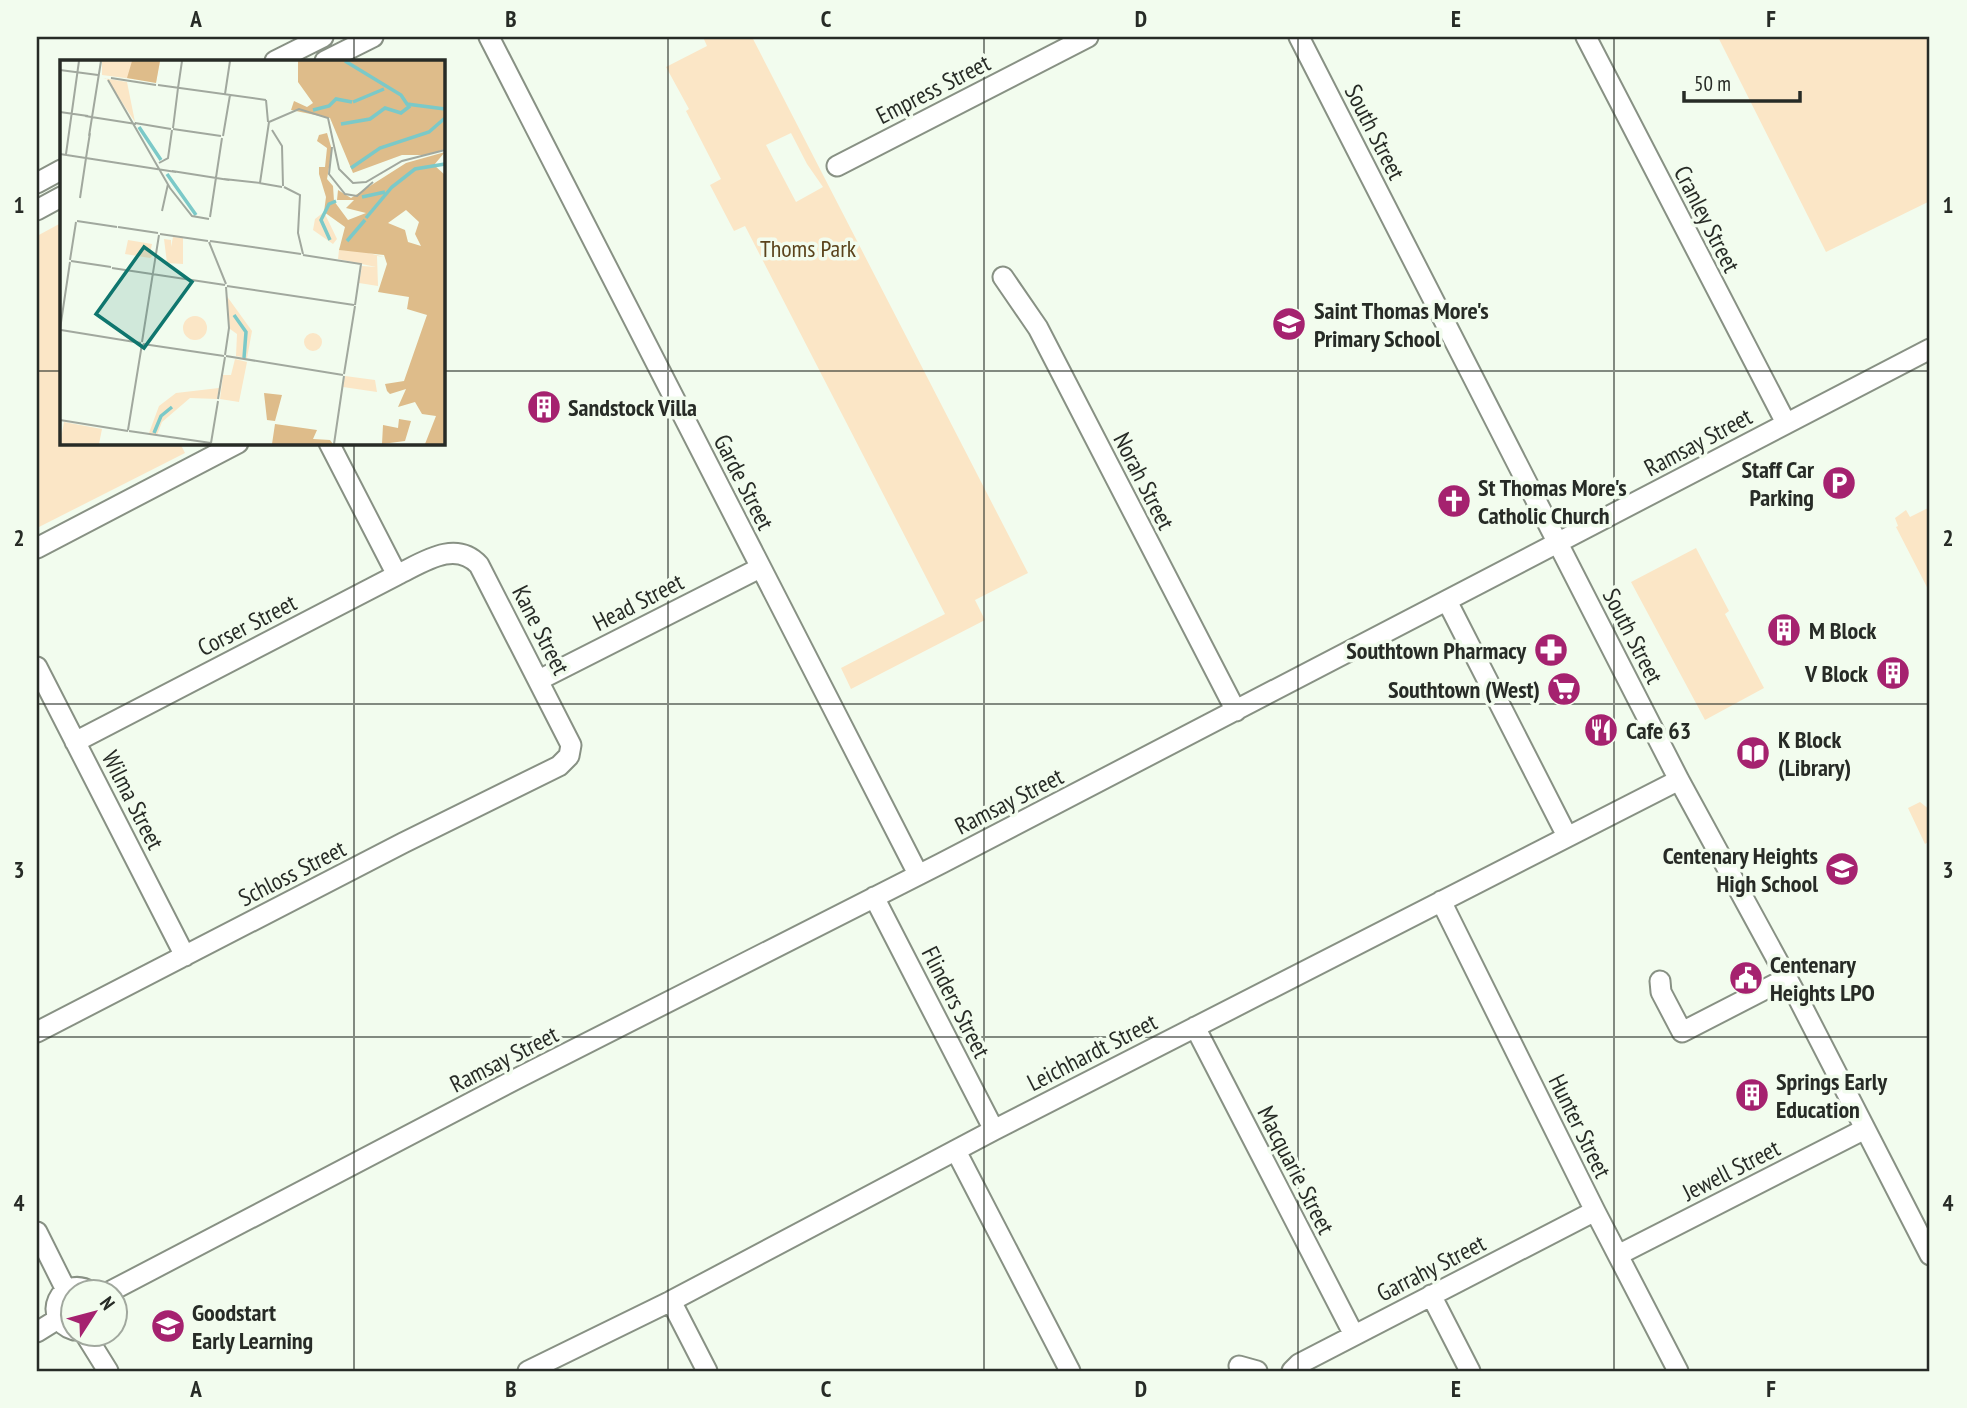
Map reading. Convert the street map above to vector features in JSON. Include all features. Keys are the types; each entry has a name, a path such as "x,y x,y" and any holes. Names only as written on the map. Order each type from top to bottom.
{"street":[{"path":"277,60 323,37"},
{"path":"327,60 373,37"},
{"name":"Garde Street","path":"489,37 918,874"},
{"name":"Empress Street","path":"837,166 1088,37"},
{"name":"South Street","path":"1298,37 1679,780 1787,978 1930,1255"},
{"name":"Cranley Street","path":"1586,37 1786,423"},
{"path":"37,183 60,171"},
{"path":"37,210 60,198"},
{"name":"Norah Street","path":"1003,277 1038,328 1236,711"},
{"name":"Ramsay Street","path":"130,1282 522,1076 1236,711 1930,349"},
{"path":"37,548 236,444"},
{"path":"330,444 397,575"},
{"name":"Corser Street","path":"75,742 442,554"},
{"name":"Kane Street","path":"442,554 464,554 474,558 479,565 571,744 569,756"},
{"name":"Head Street","path":"539,680 760,568"},
{"path":"1447,601 1567,836"},
{"name":"Wilma Street","path":"37,667 185,956"},
{"name":"Schloss Street","path":"37,1032 559,766 569,756"},
{"name":"Leichhardt Street","path":"528,1371 671,1301 994,1130 1679,780"},
{"name":"Flinders Street","path":"874,897 994,1130"},
{"name":"Hunter Street","path":"1441,901 1678,1371"},
{"path":"1660,981 1661,992 1682,1032 1787,978"},
{"name":"Macquarie Street","path":"1195,1027 1354,1335"},
{"name":"Jewell Street","path":"1618,1255 1865,1129"},
{"path":"956,1150 1070,1371"},
{"name":"Garrahy Street","path":"1292,1371 1299,1364 1595,1211"},
{"path":"37,1232 60,1278"},
{"path":"1431,1295 1470,1371"},
{"path":"671,1301 707,1371"},
{"path":"37,1332 60,1326"},
{"path":"93,1348 108,1371"}],"green space":[{"name":"Thoms Park","path":"703,37 752,37 1028,573 975,600 985,620 851,689 841,668 945,614 745,226 734,231 710,185 721,179 686,111 689,109 666,67 707,46","holes":["791,133 823,187 796,202 766,145"]},
{"path":"1718,37 1930,37 1930,201 1826,252"},
{"path":"60,224 60,444 180,444 185,453 37,528 37,236"},
{"path":"1930,507 1930,593 1896,527 1895,518 1906,510 1910,517"},
{"path":"1696,548 1729,611 1725,614 1764,688 1705,720 1631,582"},
{"path":"1920,802 1930,810 1930,841 1925,844 1908,808"}],"place":[{"name":"Saint Thomas More's Primary School","path":"1289,324"},
{"name":"Sandstock Villa","path":"544,407"},
{"name":"Staff Car Parking","path":"1839,483"},
{"name":"St Thomas More's Catholic Church","path":"1454,501"},
{"name":"M Block","path":"1784,630"},
{"name":"Southtown Pharmacy","path":"1551,650"},
{"name":"V Block","path":"1893,673"},
{"name":"Southtown (West)","path":"1564,689"},
{"name":"Cafe 63","path":"1601,730"},
{"name":"K Block (Library)","path":"1753,753"},
{"name":"Centenary Heights High School","path":"1842,869"},
{"name":"Centenary Heights LPO","path":"1746,978"},
{"name":"Springs Early Education","path":"1752,1095"},
{"name":"Goodstart Early Learning","path":"168,1326"}]}
